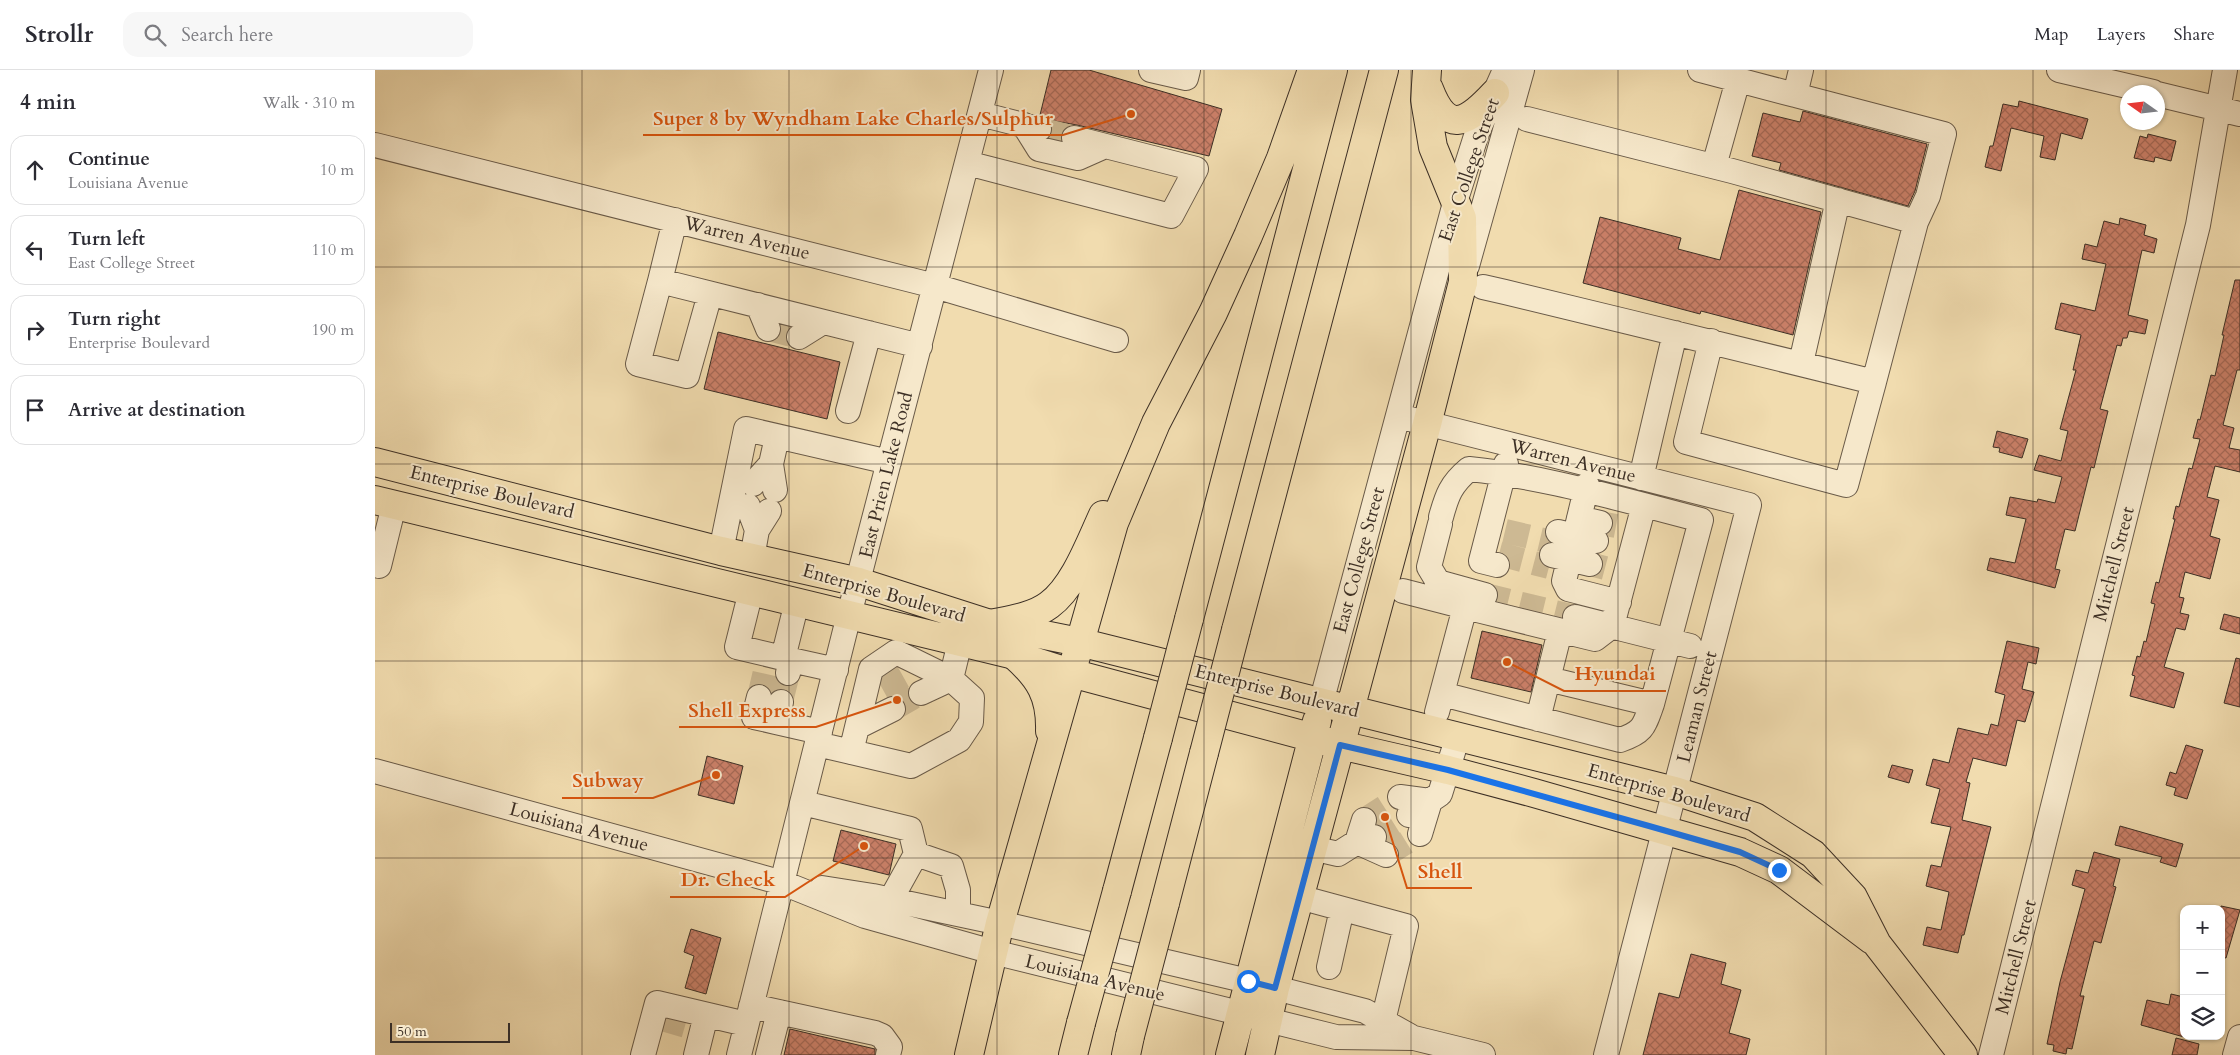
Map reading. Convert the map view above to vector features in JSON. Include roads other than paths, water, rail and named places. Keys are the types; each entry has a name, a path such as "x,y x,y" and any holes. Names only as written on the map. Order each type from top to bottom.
{"main road":[{"path":"969,1055 1000,923 1114,523 1157,423 1213,313 1248,236 1281,158 1312,70"},
{"path":"1073,1055 1333,70"},
{"path":"1128,1045 1384,70"},
{"path":"1426,75 1425,100 1433,147 1462,218 1473,284"},
{"path":"1426,75 1435,104 1446,117 1457,121 1466,118 1481,108 1500,82"},
{"name":"East College Street","path":"1260,1055 1299,897 1427,424 1473,284"},
{"path":"990,624 1033,613 1049,606 1062,593 1121,479 1157,423"},
{"name":"Enterprise Boulevard","path":"375,462 721,551 859,582 990,624 1079,642 1321,703 1350,708 1675,791 1755,817 1813,854 1853,897 1877,944"},
{"name":"Enterprise Boulevard","path":"385,502 960,642 1014,656 1071,674 1313,738 1448,770 1740,852 1779,870 1877,944"},
{"path":"713,582 721,551"},
{"path":"1014,656 1030,669 1047,700 1050,712 1049,754"},
{"name":"East College Street","path":"1230,1055 1239,1013 1321,703"},
{"path":"1877,944 1963,1055"}],"street":[{"name":"East Prien Lake Road","path":"739,1055 849,615 991,70"},
{"path":"1151,70 1186,78 1188,70"},
{"name":"East College Street","path":"1473,284 1522,70"},
{"path":"1701,70 1944,134 1928,196 1916,222 1846,485 1686,442 1711,341"},
{"path":"1795,95 1801,70"},
{"path":"2059,70 2123,85"},
{"name":"Mitchell Street","path":"1991,1055 2197,230 2229,111 2225,70"},
{"path":"1714,166 1738,80"},
{"name":"East College Street","path":"1321,703 1455,199 1477,133 1500,82"},
{"path":"2165,96 2229,111"},
{"path":"980,114 1034,128 1039,149 1078,158 1105,146"},
{"path":"1527,119 1714,166 1916,222"},
{"path":"967,163 1171,216 1196,169 1074,138"},
{"name":"Warren Avenue","path":"375,145 935,286 1116,340"},
{"path":"1801,363 1838,200"},
{"path":"675,220 638,364 687,376 710,294"},
{"path":"660,281 919,346"},
{"path":"1473,284 1874,382"},
{"path":"758,306 768,329"},
{"path":"799,337 823,322"},
{"path":"848,411 869,333"},
{"path":"1641,478 1675,333"},
{"name":"Warren Avenue","path":"1398,416 1749,505"},
{"path":"721,551 746,430 889,462"},
{"path":"752,558 760,504 777,437"},
{"path":"1496,538 1505,468"},
{"path":"1465,607 1439,703 1538,719 1620,740 1635,735 1645,725 1652,704 1679,643 1701,520 1586,487 1505,468 1469,469 1456,480 1446,498 1429,567 1438,582 1485,595"},
{"path":"1586,487 1585,550 1568,589 1619,602"},
{"path":"379,566 385,502"},
{"path":"1585,550 1644,505"},
{"name":"Leaman Street","path":"1606,1055 1749,505"},
{"path":"1403,591 1465,607 1568,624 1595,639 1612,626 1619,602 1585,550"},
{"path":"751,591 737,647 787,665 836,670"},
{"path":"787,665 797,602"},
{"path":"1538,719 1548,679 1568,624"},
{"path":"1612,626 1679,643"},
{"path":"951,679 960,642"},
{"path":"781,711 819,738 851,752 911,766 959,740 971,722 972,698 951,679 917,669 896,652 871,669 873,693 857,727 851,752"},
{"path":"921,693 951,679"},
{"path":"1548,679 1652,704"},
{"path":"857,727 893,710"},
{"path":"1430,801 1410,816 1440,794 1458,736"},
{"name":"Louisiana Avenue","path":"375,772 783,883 891,900 1000,923 1248,981 1365,1011 1375,1038"},
{"path":"803,803 910,829 916,854 891,900"},
{"path":"1312,848 1339,854 1370,839"},
{"path":"916,854 951,866 958,890 958,914"},
{"name":"Louisiana Avenue","path":"783,883 865,916 993,952 1336,1037 1346,1046 1375,1038 1414,1038 1483,1055"},
{"path":"1299,897 1405,926 1375,1038"},
{"path":"1329,967 1342,909"},
{"path":"643,1055 657,1018 657,1003 700,1024 749,1015 779,1012 875,1033 887,1040 890,1047 889,1055"},
{"path":"768,1055 779,1012"},
{"path":"696,1055 700,1024"},
{"path":"2235,1055 2240,1037"}],"tunnel":[{"path":"1044,130 1074,138"},
{"path":"768,329 799,337"},
{"path":"1600,523 1616,526"},
{"path":"1505,531 1556,543"},
{"path":"1499,554 1549,567"},
{"path":"1590,564 1605,568"},
{"path":"1485,595 1575,617"},
{"path":"759,697 766,667"},
{"path":"781,702 788,673"},
{"path":"882,688 909,673"},
{"path":"893,709 921,693"},
{"path":"1364,820 1400,797"},
{"path":"1374,837 1409,815"},
{"path":"1386,855 1420,834"},
{"path":"662,1019 690,1027"}],"place":[{"name":"Super 8 by Wyndham Lake Charles/Sulphur","path":"1131,114"},
{"name":"Hyundai","path":"1507,662"},
{"name":"Shell Express","path":"897,700"},
{"name":"Subway","path":"716,775"},
{"name":"Shell","path":"1385,817"},
{"name":"Dr. Check","path":"864,846"}]}
